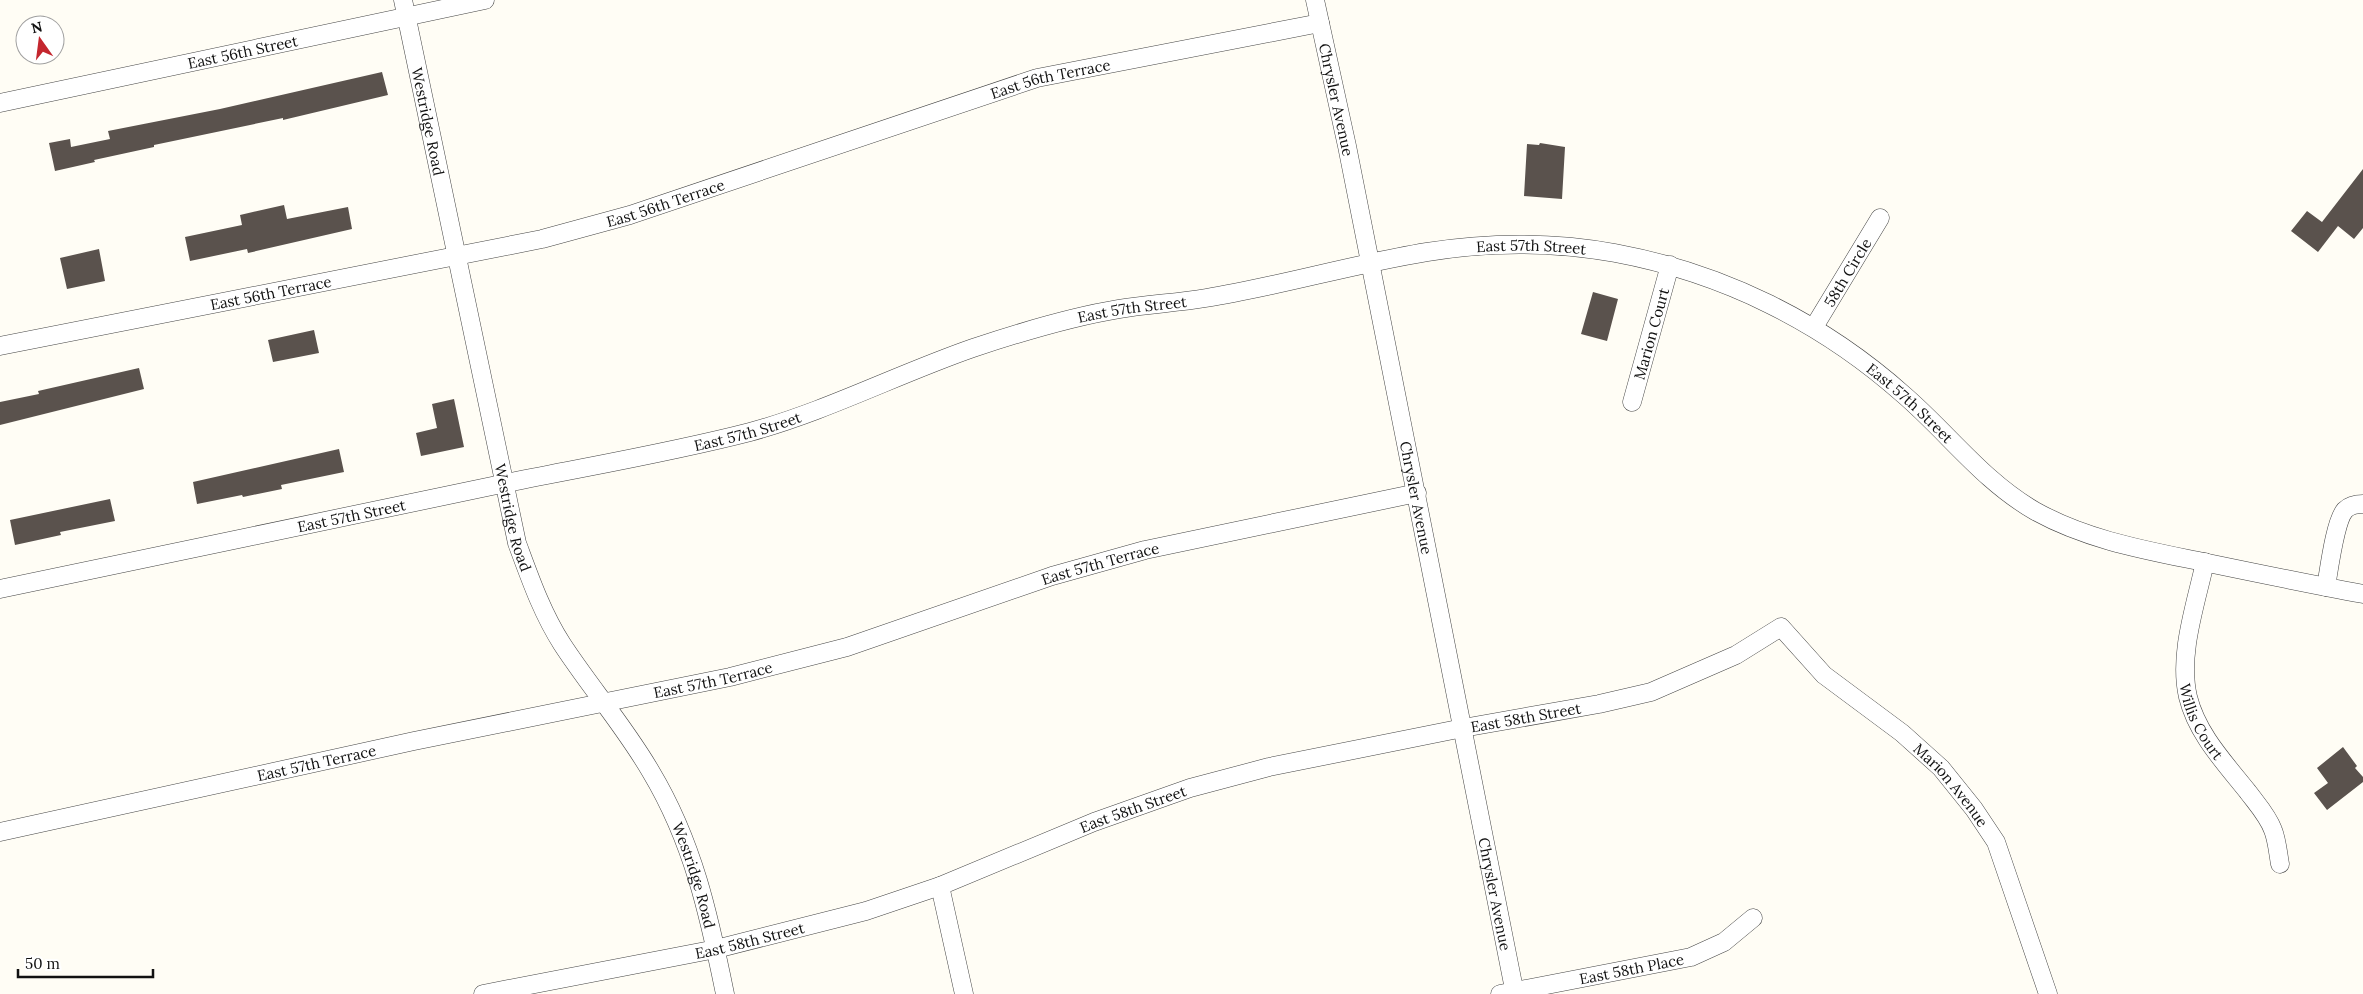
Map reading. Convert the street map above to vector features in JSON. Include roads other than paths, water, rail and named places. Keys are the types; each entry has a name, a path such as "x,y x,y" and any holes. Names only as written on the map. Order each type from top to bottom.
{"street":[{"name":"East 56th Street","path":"0,104 405,8 485,0"},
{"name":"Chrysler Avenue","path":"1315,0 1371,263 1417,493 1463,728 1510,993"},
{"name":"Westridge Road","path":"405,8 517,544 536,595 562,643 651,771 678,823 699,879 725,994"},
{"name":"East 56th Terrace","path":"0,346 542,239 630,215 1037,78 1320,23"},
{"name":"58th Circle","path":"1814,327 1880,218"},
{"name":"East 57th Street","path":"0,589 504,484 674,451 758,430 841,402 968,350 1042,326 1116,310 1208,298 1432,251 1491,245 1551,245 1611,252 1670,265 1705,276 1761,298 1814,327 1869,365 1908,398 1979,470 2034,510 2065,526 2097,538 2205,562"},
{"name":"Marion Court","path":"1632,402 1670,265"},
{"name":"East 57th Terrace","path":"0,832 414,740 730,677 848,646 1052,576 1145,550 1417,493"},
{"path":"2326,587 2340,520 2348,508 2356,504 2363,504"},
{"path":"2205,562 2363,594"},
{"name":"Willis Court","path":"2205,562 2188,646 2185,671 2188,697 2199,727 2212,748 2262,810 2274,831 2280,864"},
{"name":"East 58th Street","path":"483,994 716,949 866,911 940,886 1094,822 1190,788 1268,767 1463,728 1598,704 1651,692 1736,655 1781,627"},
{"name":"Marion Avenue","path":"1781,627 1824,675 1902,733 1941,768 1974,809 1996,842 2048,994"},
{"path":"940,886 964,994"},
{"name":"East 58th Place","path":"1510,993 1691,957 1724,942 1753,918"}]}
